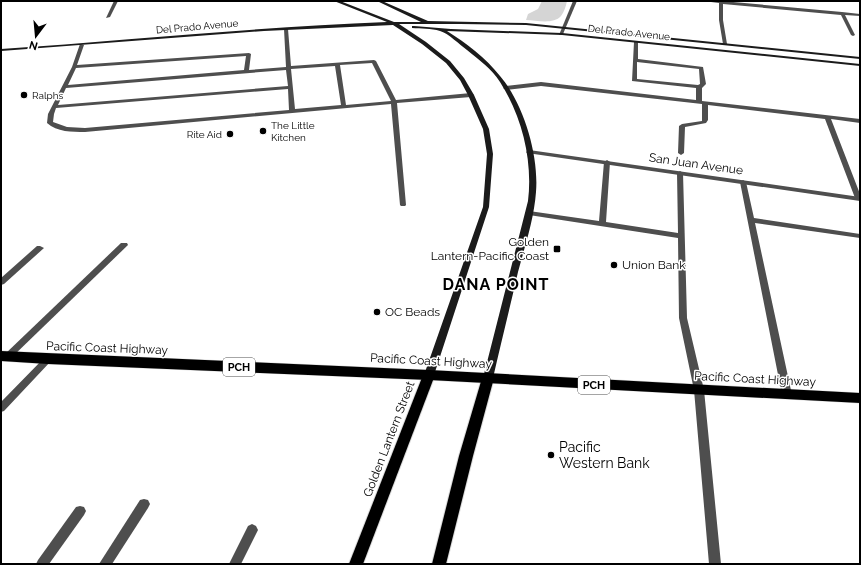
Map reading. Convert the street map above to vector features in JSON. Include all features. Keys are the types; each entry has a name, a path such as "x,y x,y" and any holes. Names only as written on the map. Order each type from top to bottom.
{"highway":[{"name":"Pacific Coast Highway","path":"4,356 429,375 860,398"}],"main road":[{"name":"Golden Lantern Street","path":"336,1 396,24 448,62 462,79 471,95 486,129 490,154 486,207 429,375 356,564"},
{"path":"379,1 426,22 461,43 501,79 526,134 533,184 529,213 488,378 466,456 439,564"},
{"name":"Del Prado Avenue","path":"1,50 286,29 426,22 471,22 564,28 860,58"},
{"name":"Del Prado Avenue","path":"396,24 440,30 465,29 561,34 860,65"}],"street":[{"path":"108,17 116,1"},
{"path":"561,34 575,1"},
{"path":"705,1 860,15"},
{"path":"721,2 725,44"},
{"path":"842,13 853,35"},
{"path":"286,29 292,111"},
{"path":"636,42 634,80 699,87"},
{"path":"82,45 74,67 51,114 50,123 57,127 70,130 85,130 471,95"},
{"path":"74,67 249,54 246,72"},
{"path":"635,60 701,68 702,84 699,87 705,120 704,122 682,126 681,153"},
{"path":"64,87 374,61 394,102 403,205"},
{"path":"337,64 344,107"},
{"path":"506,88 541,84 860,122"},
{"path":"54,107 290,87"},
{"path":"828,118 859,198"},
{"name":"San Juan Avenue","path":"529,152 859,198"},
{"path":"602,224 607,162"},
{"path":"680,173 683,318 699,390 715,564"},
{"path":"743,182 787,394"},
{"path":"529,213 682,236"},
{"path":"751,220 860,236"},
{"path":"4,356 124,245"},
{"path":"1,282 40,248"},
{"path":"1,408 48,359"},
{"path":"105,564 144,504"},
{"path":"42,564 80,511"},
{"path":"235,564 252,530"}],"shaded area":[{"path":"542,1 567,1 563,13 558,19 549,21 526,20 528,14 538,9"}],"place":[{"name":"Ralphs","path":"24,95"},
{"name":"The Little Kitchen","path":"263,131"},
{"name":"Rite Aid","path":"230,134"},
{"name":"Golden Lantern-Pacific Coast","path":"557,249"},
{"name":"Union Bank","path":"614,265"},
{"name":"OC Beads","path":"377,312"},
{"name":"Pacific Western Bank","path":"551,455"}],"district":[{"name":"DANA POINT","path":"496,284"}]}
